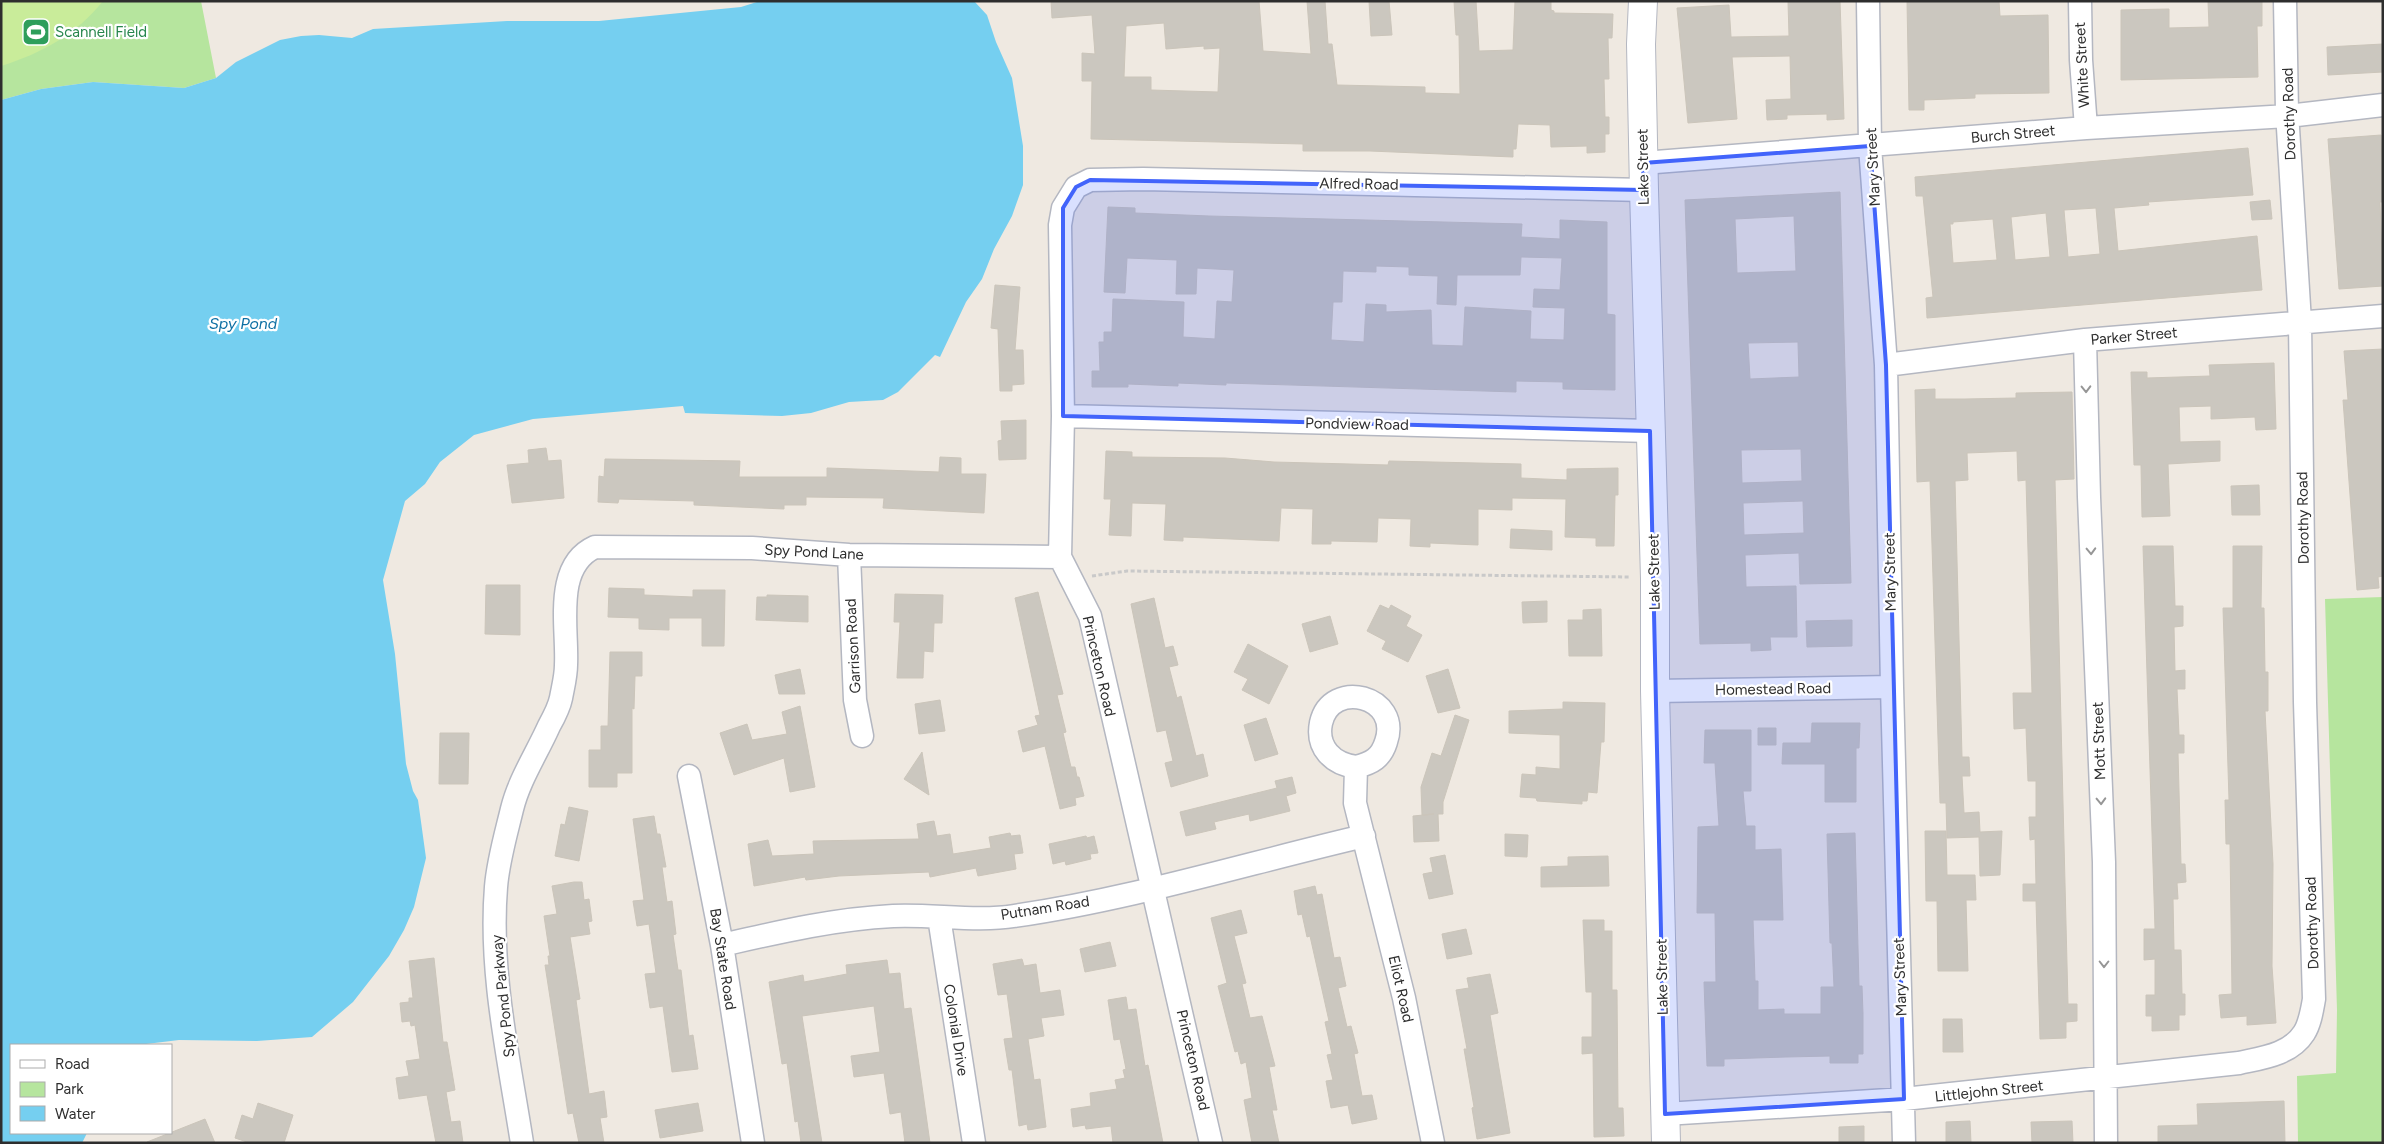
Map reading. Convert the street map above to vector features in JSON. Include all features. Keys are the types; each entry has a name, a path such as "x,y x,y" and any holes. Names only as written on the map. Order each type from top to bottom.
{"main road":[{"name":"Lake Street","path":"1644,1 1641,44 1643,163 1666,1143"}],"street":[{"name":"Mary Street","path":"1868,1 1870,146 1886,365 1904,1143"},
{"name":"White Street","path":"2080,1 2081,60 2086,128"},
{"name":"Dorothy Road","path":"2286,1 2288,116 2300,322 2305,702 2314,1000 2304,1034"},
{"name":"Burch Street","path":"1643,163 2086,128 2288,116 2383,105"},
{"name":"Alfred Road","path":"1076,187 1090,180 1143,179 1644,190"},
{"name":"Princeton Road","path":"1076,187 1062,208 1060,225 1063,416 1060,557 1090,616 1211,1143"},
{"name":"Parker Street","path":"1886,365 2085,340 2383,316"},
{"name":"Mott Street","path":"2085,340 2089,497 2104,862 2104,1079 2106,1143"},
{"name":"Pondview Road","path":"1063,416 1650,430"},
{"name":"Spy Pond Lane","path":"575,563 585,552 595,547 752,548 849,555 1060,557"},
{"name":"Garrison Road","path":"849,555 855,700 862,736"},
{"name":"Spy Pond Parkway","path":"522,1143 498,986 495,947 496,886 512,806 529,765 560,704 566,666 565,620 568,583 575,563"},
{"name":"Homestead Road","path":"1655,691 1892,687"},
{"name":"Eliot Road","path":"1356,767 1355,803 1404,998 1433,1143"},
{"name":"Bay State Road","path":"689,776 722,945 752,1143"},
{"name":"Putnam Road","path":"722,945 813,924 894,916 1012,917 1152,888 1364,836"},
{"name":"Colonial Drive","path":"939,917 974,1143"},
{"name":"Littlejohn Street","path":"1666,1114 1904,1099 2239,1063 2273,1056 2288,1048 2304,1034"}],"path":[{"path":"1072,580 1126,572 1631,577"}],"highlighted area":[{"path":"1870,146 1886,365 1904,1099 1665,1114 1650,431 1063,416 1063,208 1076,187 1090,180 1644,190 1643,163"}],"green space":[{"path":"1,1 201,1 216,78 184,88 93,82 41,89 1,100"},
{"name":"Scannell Field","path":"1,1 103,1 93,13 70,33 44,49 1,66"},
{"path":"2383,597 2383,1143 2298,1143 2297,1076 2336,1073 2337,1010 2325,599"}],"water":[{"name":"Spy Pond","path":"760,1 974,1 987,15 996,42 1012,78 1023,146 1023,185 1012,216 994,249 982,279 966,302 940,357 935,355 898,392 883,400 849,402 811,413 782,416 685,413 683,406 533,419 474,435 440,462 425,484 405,501 383,580 395,654 406,764 413,791 418,800 426,858 414,907 404,930 389,956 353,1002 312,1037 257,1041 179,1040 146,1044 10,1044 10,1134 86,1134 82,1143 1,1143 1,100 41,89 93,82 184,88 216,78 236,62 280,40 301,36 319,35 352,38 373,29 507,21 599,21 741,7"}],"building":[{"path":"1051,1 1259,1 1263,51 1311,54 1307,1 1325,1 1328,44 1332,44 1337,85 1425,87 1425,93 1460,94 1459,35 1456,35 1454,1 1476,1 1479,51 1513,50 1515,1 1551,1 1551,10 1554,13 1613,14 1612,38 1608,38 1609,79 1604,79 1605,117 1609,117 1609,134 1605,134 1605,152 1587,153 1587,146 1551,147 1550,125 1518,124 1516,149 1513,149 1513,157 1370,151 1303,151 1303,144 1091,139 1092,81 1082,81 1082,53 1095,54 1092,15 1052,18","holes":["1164,23 1166,49 1204,46 1204,49 1220,48 1218,92 1151,90 1151,77 1124,77 1126,26"]},
{"path":"1369,1 1389,1 1392,35 1371,36"},
{"path":"1788,1 1840,1 1844,119 1827,120 1827,114 1787,115 1787,119 1767,120 1766,100 1791,99 1790,56 1732,57 1737,119 1688,123 1677,8 1729,5 1731,37 1789,36"},
{"path":"1907,1 1999,1 2000,16 2048,15 2049,93 1975,94 1975,98 1924,100 1924,110 1909,110"},
{"path":"2208,1 2262,1 2262,26 2257,26 2258,77 2121,80 2121,10 2169,9 2169,28 2209,27"},
{"path":"2383,44 2383,72 2328,75 2327,47"},
{"path":"2381,135 2383,202 2380,202 2383,286 2339,289 2328,139"},
{"path":"2248,148 2253,195 2148,202 2149,205 2114,208 2118,251 2257,236 2262,290 1927,318 1926,298 1933,297 1923,196 1916,196 1915,177","holes":["2096,208 2100,254 2068,257 2064,210","2046,213 2050,257 2015,260 2011,217","1993,219 1997,260 1953,263 1950,224 1953,224 1953,222"]},
{"path":"1840,192 1851,583 1800,584 1799,553 1745,555 1746,587 1796,586 1797,637 1770,637 1771,650 1751,651 1751,643 1700,644 1685,200","holes":["1794,216 1796,271 1737,273 1735,219","1798,342 1799,377 1750,379 1748,343","1801,449 1802,481 1742,483 1741,450","1803,501 1804,533 1744,535 1743,503"]},
{"path":"2270,200 2272,219 2252,220 2250,202"},
{"path":"1108,207 1135,208 1135,213 1522,224 1521,237 1560,239 1560,220 1607,222 1607,314 1615,315 1615,390 1563,389 1563,382 1516,381 1516,392 1226,383 1226,385 1178,383 1178,386 1128,384 1128,387 1092,387 1092,371 1100,371 1099,342 1104,342 1104,332 1112,332 1113,299 1184,302 1183,337 1215,339 1217,301 1232,302 1234,270 1197,268 1196,294 1176,294 1177,260 1127,258 1125,293 1104,292","holes":["1521,257 1562,258 1560,290 1534,289 1533,307 1565,308 1564,340 1530,339 1531,311 1465,307 1463,346 1432,345 1431,310 1386,312 1386,305 1366,304 1364,342 1331,340 1333,302 1342,302 1343,271 1376,272 1376,266 1409,267 1409,275 1438,276 1437,304 1456,305 1457,275 1520,275"]},
{"path":"995,285 1020,287 1015,350 1023,350 1024,384 1012,385 1012,391 1000,391 998,329 991,328"},
{"path":"2383,349 2383,576 2378,577 2379,588 2357,590 2343,400 2348,400 2344,351"},
{"path":"2274,363 2276,429 2256,430 2255,417 2211,419 2211,406 2179,407 2180,442 2220,441 2220,461 2168,464 2170,516 2142,517 2141,465 2134,465 2131,372 2147,372 2147,378 2210,376 2209,365"},
{"path":"1935,389 1935,399 2016,398 2016,393 2072,392 2074,479 2055,480 2068,1004 2077,1004 2077,1021 2066,1022 2066,1038 2040,1039 2036,901 2023,901 2023,884 2036,884 2035,839 2030,840 2029,817 2036,817 2036,781 2028,781 2026,728 2014,729 2013,693 2032,693 2026,480 2018,481 2017,451 1967,453 1968,480 1955,481 1962,757 1969,757 1970,776 1962,776 1964,813 1979,812 1980,832 2002,831 2000,875 1980,876 1979,837 1947,838 1946,803 1940,803 1930,481 1917,482 1915,390"},
{"path":"1026,420 1026,459 999,460 998,441 1002,440 1001,421"},
{"path":"546,448 548,461 561,460 564,498 512,503 507,465 529,463 528,450"},
{"path":"1106,451 1132,452 1132,457 1225,458 1274,462 1388,465 1389,461 1521,464 1521,478 1567,480 1567,469 1618,468 1618,495 1615,495 1614,546 1596,546 1596,538 1565,537 1566,499 1512,498 1512,510 1478,509 1478,545 1430,543 1430,547 1410,546 1411,519 1378,518 1377,542 1331,541 1331,544 1312,544 1313,509 1281,508 1279,541 1183,537 1183,541 1164,540 1166,504 1132,503 1131,536 1109,535 1111,499 1104,499"},
{"path":"940,457 961,458 961,474 986,474 984,513 883,508 884,498 806,497 806,505 784,505 784,509 694,505 694,501 619,499 618,503 598,502 599,476 604,477 605,459 740,461 739,477 827,477 827,468 939,472"},
{"path":"2259,485 2260,515 2232,515 2231,486"},
{"path":"1511,529 1552,531 1552,550 1510,548"},
{"path":"2143,546 2173,546 2175,606 2183,606 2183,626 2174,627 2175,671 2185,670 2185,689 2177,689 2179,735 2184,735 2184,753 2178,753 2181,864 2185,864 2186,882 2177,883 2178,899 2173,899 2174,950 2181,950 2182,994 2185,994 2185,1015 2179,1015 2179,1030 2152,1031 2152,1016 2146,1016 2146,995 2155,995 2155,959 2144,960 2144,929 2155,929"},
{"path":"2233,546 2262,546 2261,608 2264,608 2265,672 2268,672 2268,711 2265,711 2273,864 2272,966 2276,1023 2247,1025 2247,1016 2221,1018 2219,995 2232,994 2230,844 2226,844 2225,800 2229,800 2223,608 2233,608"},
{"path":"486,585 520,585 520,635 485,634"},
{"path":"609,588 644,589 644,595 693,597 693,590 725,590 724,646 702,646 702,618 669,618 669,630 639,629 639,618 608,617"},
{"path":"1038,592 1063,694 1057,695 1066,732 1063,733 1071,767 1075,767 1084,796 1075,798 1076,805 1060,809 1045,746 1023,752 1018,731 1038,725 1035,716 1040,715 1015,598"},
{"path":"895,594 943,595 942,623 934,623 933,652 924,651 923,678 897,678 900,622 894,622"},
{"path":"767,595 808,596 808,622 756,620 757,597 767,597"},
{"path":"1154,598 1165,648 1173,646 1178,665 1169,667 1177,698 1181,696 1196,756 1203,754 1208,776 1171,787 1165,763 1173,761 1166,730 1157,732 1131,604"},
{"path":"1547,601 1547,622 1523,623 1522,602"},
{"path":"1380,605 1389,609 1391,605 1411,616 1406,626 1422,635 1408,662 1382,649 1386,641 1367,631"},
{"path":"1601,609 1602,656 1569,656 1568,620 1583,620 1583,610"},
{"path":"1330,616 1338,644 1310,652 1302,624"},
{"path":"1852,620 1852,646 1807,647 1806,621"},
{"path":"1248,644 1288,666 1269,704 1242,690 1248,679 1234,672"},
{"path":"610,652 642,652 642,676 635,676 634,709 632,708 632,773 617,773 617,787 589,787 589,750 601,750 601,726 608,726"},
{"path":"800,669 805,694 779,694 775,675"},
{"path":"1448,669 1460,708 1438,713 1426,676"},
{"path":"940,700 945,731 919,734 915,704"},
{"path":"1563,702 1605,703 1604,742 1601,742 1597,793 1588,792 1587,801 1582,801 1582,804 1537,801 1536,798 1520,797 1522,774 1536,775 1536,767 1560,769 1560,735 1509,733 1509,711 1563,709"},
{"path":"800,706 815,787 790,792 784,758 734,775 720,733 747,724 752,740 787,734 782,712"},
{"path":"1455,715 1469,720 1443,802 1443,814 1438,814 1439,841 1414,842 1413,816 1434,814 1422,815 1421,787 1432,753 1441,756"},
{"path":"1266,718 1278,754 1255,761 1244,725"},
{"path":"1812,723 1860,723 1859,748 1856,748 1856,802 1825,802 1825,764 1782,764 1783,743 1811,743"},
{"path":"1758,728 1776,728 1776,745 1758,745"},
{"path":"1705,730 1751,730 1751,791 1743,791 1746,826 1755,826 1755,850 1781,849 1783,920 1753,920 1755,981 1758,981 1758,1010 1784,1009 1784,1014 1821,1014 1821,987 1834,987 1832,943 1830,943 1827,834 1855,833 1859,986 1862,986 1863,1014 1863,1054 1858,1054 1858,1063 1830,1063 1830,1056 1724,1059 1724,1066 1707,1066 1704,982 1716,982 1715,913 1697,913 1698,827 1719,826 1715,763 1704,763"},
{"path":"440,733 469,733 468,784 439,784"},
{"path":"922,752 929,795 904,779"},
{"path":"1292,777 1296,793 1286,796 1290,811 1250,821 1249,814 1214,822 1216,829 1186,836 1180,812 1277,788 1275,781"},
{"path":"569,807 588,811 579,861 555,856 561,824 565,825"},
{"path":"654,816 657,834 660,834 666,867 662,867 667,902 672,901 676,934 673,935 678,970 681,970 689,1036 693,1035 698,1069 672,1072 663,1006 650,1008 645,974 656,973 649,924 637,926 633,901 644,900 633,819"},
{"path":"934,821 937,836 950,834 953,854 991,848 989,837 1010,833 1011,836 1020,835 1023,853 1014,854 1016,869 978,876 976,868 930,877 929,872 839,876 806,880 805,877 754,886 748,844 768,840 772,856 814,854 813,841 919,839 917,824"},
{"path":"1925,831 1946,831 1947,875 1975,875 1976,900 1966,900 1968,971 1938,971 1937,901 1926,901"},
{"path":"1505,834 1528,835 1527,857 1505,856"},
{"path":"1086,836 1087,838 1094,836 1098,853 1090,854 1091,859 1066,865 1065,861 1053,864 1049,844"},
{"path":"1445,855 1453,894 1429,899 1423,874 1433,872 1430,858"},
{"path":"1608,856 1609,886 1541,887 1541,867 1568,866 1568,857"},
{"path":"582,882 584,900 589,899 592,921 588,922 590,934 570,937 580,999 576,1000 589,1094 604,1091 607,1117 600,1118 604,1143 579,1143 573,1113 568,1114 545,965 549,965 548,956 550,956 544,916 557,914 552,886"},
{"path":"1315,886 1317,895 1322,894 1334,958 1340,957 1346,986 1338,988 1347,1027 1351,1026 1358,1053 1354,1054 1362,1096 1372,1095 1377,1119 1352,1124 1348,1105 1331,1108 1326,1081 1333,1080 1327,1055 1332,1054 1325,1022 1329,1021 1310,936 1307,937 1302,914 1298,915 1294,891"},
{"path":"1241,910 1247,933 1234,936 1246,983 1242,984 1250,1018 1262,1016 1275,1066 1269,1067 1277,1110 1272,1110 1279,1143 1252,1143 1244,1100 1252,1098 1246,1062 1241,1064 1238,1051 1235,1052 1218,986 1227,983 1211,918"},
{"path":"1583,920 1604,920 1604,931 1612,931 1612,990 1617,990 1618,1108 1623,1108 1624,1136 1594,1137 1593,1053 1582,1054 1582,1037 1592,1037 1592,992 1586,992"},
{"path":"1466,929 1472,954 1447,959 1442,934"},
{"path":"1110,942 1116,966 1085,972 1080,949"},
{"path":"434,958 443,1042 447,1042 455,1090 446,1092 451,1122 460,1121 463,1143 436,1143 427,1095 399,1099 396,1078 409,1076 406,1061 420,1059 415,1025 411,1026 410,1021 402,1022 400,1003 409,1002 409,998 413,998 409,961"},
{"path":"1022,959 1024,966 1036,964 1040,993 1060,990 1064,1015 1041,1018 1044,1036 1028,1039 1034,1080 1040,1079 1046,1127 1028,1130 1027,1124 1019,1126 1012,1070 1009,1070 1004,1039 1013,1038 1007,994 998,995 993,964"},
{"path":"887,960 889,974 900,973 904,1009 911,1008 930,1143 905,1143 901,1112 890,1114 884,1073 854,1077 851,1056 880,1052 874,1006 802,1016 822,1143 801,1143 798,1121 795,1122 787,1063 782,1064 769,982 803,975 804,982 847,974 846,965"},
{"path":"1490,974 1498,1013 1490,1015 1510,1133 1477,1139 1472,1108 1474,1107 1464,1049 1467,1049 1456,990 1469,988 1467,978"},
{"path":"1126,997 1128,1010 1136,1009 1145,1066 1148,1065 1163,1143 1113,1143 1111,1126 1086,1129 1085,1125 1073,1127 1071,1109 1091,1106 1090,1093 1117,1089 1115,1080 1125,1078 1123,1070 1126,1069 1120,1039 1114,1040 1108,1000"},
{"path":"1943,1019 1962,1019 1963,1052 1943,1052"},
{"path":"2284,1101 2285,1143 2158,1143 2158,1126 2198,1125 2197,1104"},
{"path":"258,1103 293,1115 284,1143 250,1143 235,1138 242,1115 253,1119"},
{"path":"698,1103 703,1131 660,1138 655,1110"},
{"path":"205,1119 215,1143 147,1143 167,1134 172,1134 172,1132"},
{"path":"1970,1121 1971,1143 1946,1143 1946,1122"},
{"path":"2072,1121 2073,1143 2032,1143 2031,1122"},
{"path":"1864,1126 1864,1143 1839,1143 1839,1127"}],"place":[{"name":"Scannell Field","path":"36,32"}]}
